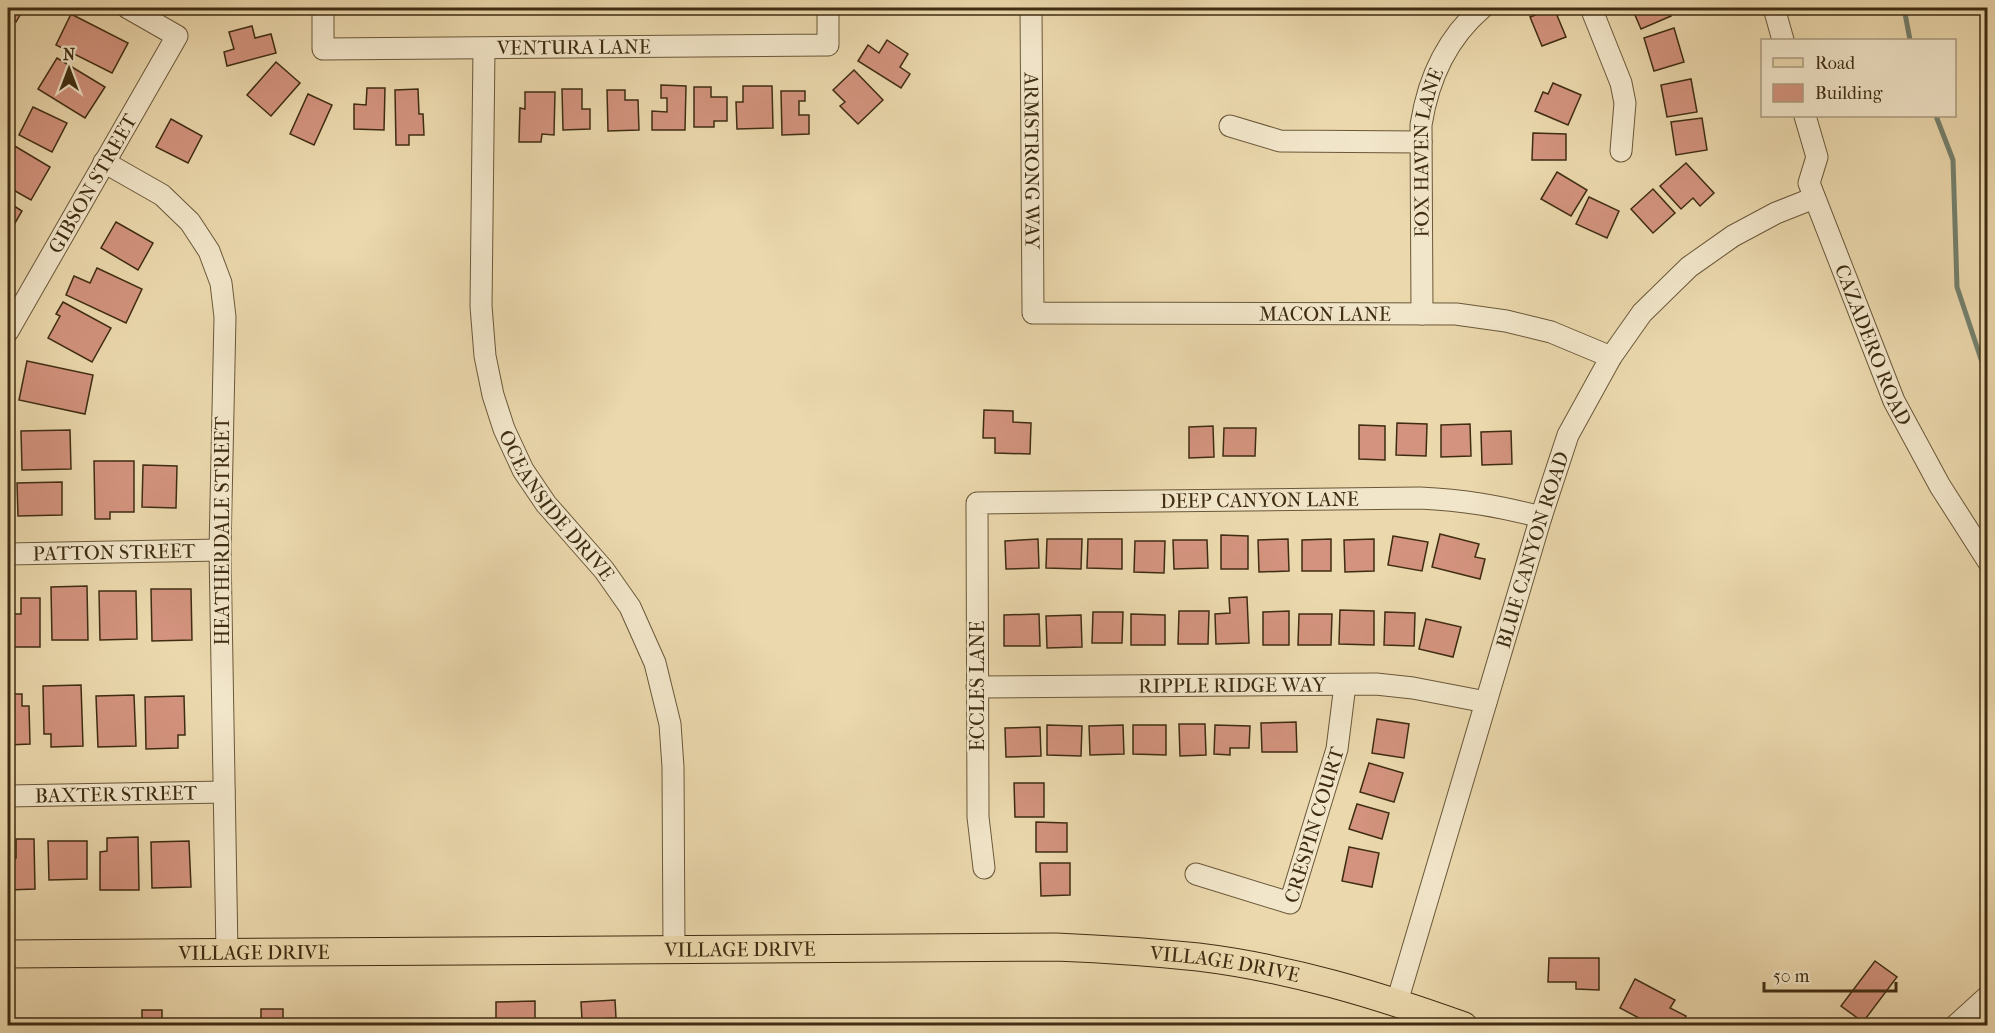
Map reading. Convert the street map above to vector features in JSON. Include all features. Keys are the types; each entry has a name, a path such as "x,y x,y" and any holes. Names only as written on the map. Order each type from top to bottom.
{"main road":[{"name":"VILLAGE DRIVE","path":"8,954 1056,947 1199,957 1278,971 1397,1002 1464,1026"}],"street":[{"name":"GIBSON STREET","path":"8,331 177,36 128,8"},
{"name":"VENTURA LANE","path":"322,8 323,49 828,45 828,8"},
{"name":"ARMSTRONG WAY","path":"1031,8 1033,313"},
{"name":"FOX HAVEN LANE","path":"1422,314 1421,142 1423,109 1436,70 1450,44 1466,21 1482,8"},
{"path":"1591,8 1621,82 1625,103 1621,151"},
{"path":"1773,8 1783,39"},
{"name":"OCEANSIDE DRIVE","path":"484,49 481,306 485,356 493,395 504,429 523,470 546,504 604,570 630,607 655,663 670,724 673,767 674,950"},
{"name":"CAZADERO ROAD","path":"1805,117 1817,157 1809,183 1894,401 1940,486 1988,561"},
{"path":"1230,126 1280,141 1421,142"},
{"name":"HEATHERDALE STREET","path":"104,162 162,195 190,222 209,251 221,284 225,317 220,550 227,953"},
{"name":"BLUE CANYON ROAD","path":"1397,1002 1541,517 1569,435 1611,357 1642,313 1689,267 1776,213 1814,198"},
{"name":"MACON LANE","path":"1033,313 1456,314 1506,321 1551,332 1611,357"},
{"name":"DEEP CANYON LANE","path":"977,504 1420,498 1489,504 1541,517"},
{"name":"ECCLES LANE","path":"977,504 978,816 984,868"},
{"name":"PATTON STREET","path":"8,554 220,550"},
{"name":"RIPPLE RIDGE WAY","path":"977,687 1376,684 1413,688 1486,702"},
{"name":"CRESPIN COURT","path":"1196,874 1290,903 1337,749 1345,685"},
{"name":"BAXTER STREET","path":"8,796 224,792"},
{"path":"1955,1026 1988,996"}],"building":[{"path":"8,8 24,8 16,22 8,17"},
{"path":"867,8 914,8 915,13 894,14 894,10 867,11"},
{"path":"1554,8 1566,37 1542,46 1530,17"},
{"path":"1632,8 1668,8 1671,16 1641,29"},
{"path":"71,14 128,43 112,73 56,45"},
{"path":"252,26 255,38 271,34 276,53 227,66 224,52 234,49 229,32"},
{"path":"1674,28 1684,62 1654,71 1644,38"},
{"path":"887,40 908,54 900,67 910,74 901,88 858,61 868,45 879,53"},
{"path":"57,58 105,87 85,118 38,89"},
{"path":"276,62 300,83 271,116 247,95"},
{"path":"854,70 883,100 858,124 840,106 845,102 833,90"},
{"path":"1691,79 1697,112 1667,117 1661,85"},
{"path":"1553,83 1581,95 1568,125 1535,111 1543,92 1548,94"},
{"path":"661,85 686,86 685,130 652,130 652,111 667,112 667,98 661,98"},
{"path":"743,86 772,86 773,128 737,129 736,102 743,102"},
{"path":"694,87 711,87 711,97 727,97 727,121 714,121 714,127 694,127"},
{"path":"367,88 385,88 384,130 354,129 354,104 366,105"},
{"path":"418,89 419,114 423,114 424,135 409,135 409,145 396,145 395,90"},
{"path":"562,89 582,89 582,109 590,109 590,129 563,130"},
{"path":"607,90 625,90 625,100 638,100 639,130 608,131"},
{"path":"781,91 805,91 805,101 799,101 799,115 809,115 809,134 782,135"},
{"path":"525,92 555,92 554,135 542,134 541,142 519,142 520,108 525,109"},
{"path":"308,94 332,105 314,145 290,134"},
{"path":"33,107 67,123 52,152 19,135"},
{"path":"1702,118 1707,150 1676,155 1671,122"},
{"path":"171,119 202,136 188,163 156,147"},
{"path":"1533,133 1566,134 1566,160 1532,160"},
{"path":"8,142 50,167 31,200 8,187"},
{"path":"1686,163 1714,193 1700,206 1693,198 1681,209 1660,186"},
{"path":"1557,172 1587,190 1571,216 1541,199"},
{"path":"1653,189 1675,213 1653,233 1631,209"},
{"path":"1589,197 1619,211 1607,238 1576,224"},
{"path":"8,202 22,211 8,235"},
{"path":"116,222 153,243 138,270 101,248"},
{"path":"97,268 142,289 126,323 66,295 74,276 90,283"},
{"path":"63,302 111,328 92,362 48,338 60,316 56,314"},
{"path":"27,361 93,375 85,414 19,400"},
{"path":"984,410 1013,411 1013,422 1031,423 1030,454 995,453 995,438 983,438"},
{"path":"1397,423 1427,424 1426,456 1396,455"},
{"path":"1470,424 1471,456 1441,457 1441,425"},
{"path":"1359,425 1385,426 1385,460 1359,459"},
{"path":"1213,426 1214,457 1189,458 1189,427"},
{"path":"1224,428 1256,428 1255,456 1223,456"},
{"path":"70,430 71,469 22,470 21,431"},
{"path":"1511,431 1512,464 1482,465 1481,432"},
{"path":"94,461 134,461 134,512 110,512 110,519 95,519"},
{"path":"143,465 177,466 176,508 142,507"},
{"path":"62,482 62,515 18,516 17,483"},
{"path":"1440,534 1479,544 1475,557 1485,559 1480,579 1432,567"},
{"path":"1221,535 1248,536 1248,569 1221,569"},
{"path":"1393,536 1428,542 1422,571 1388,565"},
{"path":"1038,539 1039,568 1006,569 1005,541"},
{"path":"1047,539 1082,539 1081,569 1046,568"},
{"path":"1088,539 1122,539 1122,569 1087,568"},
{"path":"1288,539 1289,571 1259,572 1258,540"},
{"path":"1331,539 1331,571 1302,571 1302,540"},
{"path":"1374,539 1374,571 1345,572 1344,540"},
{"path":"1173,540 1207,540 1208,568 1174,569"},
{"path":"1135,541 1165,541 1164,573 1134,572"},
{"path":"87,586 88,640 52,640 51,587"},
{"path":"151,589 191,589 192,640 152,641"},
{"path":"99,591 136,591 137,639 100,640"},
{"path":"1247,597 1249,643 1216,644 1215,614 1230,613 1229,598"},
{"path":"21,598 40,598 40,647 8,647 8,614 21,614"},
{"path":"1340,610 1374,611 1374,645 1339,644"},
{"path":"1179,611 1209,611 1208,644 1178,644"},
{"path":"1289,611 1289,645 1263,645 1263,612"},
{"path":"1093,612 1123,612 1122,643 1092,643"},
{"path":"1385,612 1415,613 1414,646 1384,645"},
{"path":"1039,614 1040,646 1004,646 1004,615"},
{"path":"1131,614 1165,615 1165,645 1131,645"},
{"path":"1299,614 1332,614 1331,645 1298,645"},
{"path":"1081,615 1082,647 1047,648 1046,616"},
{"path":"1426,619 1461,627 1453,657 1419,649"},
{"path":"81,685 83,746 51,747 51,734 44,734 43,686"},
{"path":"8,694 22,694 22,706 29,706 30,744 8,745"},
{"path":"134,695 136,746 98,747 96,696"},
{"path":"184,696 185,735 178,735 178,748 146,749 145,697"},
{"path":"1377,719 1409,724 1404,758 1372,753"},
{"path":"1296,722 1297,752 1262,752 1261,723"},
{"path":"1179,724 1205,724 1206,755 1180,756"},
{"path":"1047,725 1082,726 1081,756 1047,755"},
{"path":"1123,725 1124,754 1090,755 1089,726"},
{"path":"1133,725 1166,725 1166,755 1133,754"},
{"path":"1215,725 1250,726 1249,748 1230,748 1230,755 1214,754"},
{"path":"1040,727 1041,756 1006,757 1005,728"},
{"path":"1369,763 1403,773 1394,802 1360,792"},
{"path":"1014,783 1044,783 1044,817 1015,817"},
{"path":"1357,804 1389,813 1382,839 1349,829"},
{"path":"1036,822 1067,823 1067,852 1036,852"},
{"path":"138,837 139,890 100,890 100,852 107,851 107,838"},
{"path":"16,839 34,839 35,889 8,890 8,858 16,858"},
{"path":"48,841 87,841 87,879 49,880"},
{"path":"189,841 191,887 152,888 151,842"},
{"path":"1349,847 1379,853 1372,887 1342,881"},
{"path":"1040,863 1070,863 1070,895 1041,896"},
{"path":"1549,958 1599,958 1599,990 1576,989 1576,982 1548,982"},
{"path":"1875,961 1897,977 1863,1022 1841,1006"},
{"path":"1635,979 1675,1000 1670,1008 1686,1016 1681,1026 1654,1026 1620,1008"},
{"path":"615,1000 616,1018 582,1020 581,1002"},
{"path":"535,1001 535,1021 526,1021 526,1026 509,1026 509,1022 496,1022 496,1002"},
{"path":"261,1009 283,1009 283,1026 245,1026 245,1019 261,1019"},
{"path":"142,1010 162,1010 162,1019 178,1019 178,1026 142,1026"},
{"path":"1083,1020 1100,1021 1100,1026 1082,1026"},
{"path":"769,1021 835,1023 834,1026 769,1026"}],"waterway":[{"path":"1904,8 1910,39"},
{"path":"1936,117 1953,160 1957,287 1988,380"}]}
